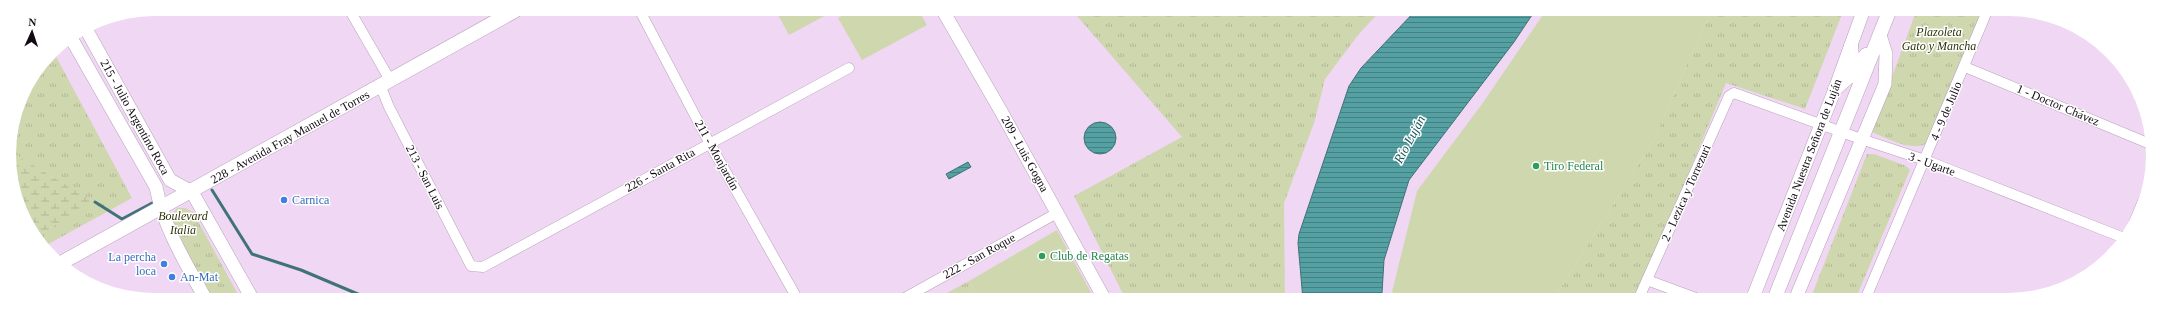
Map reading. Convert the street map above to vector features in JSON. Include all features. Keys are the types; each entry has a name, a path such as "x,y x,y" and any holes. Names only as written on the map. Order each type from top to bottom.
{"main road":[{"name":"228 - Avenida Fray Manuel de Torres","path":"65,261 192,192 506,16"},
{"name":"Avenida Nuestra Señora de Luján","path":"1777,293 1887,16"},
{"path":"1836,89 1854,72 1880,35"},
{"path":"1851,46 1854,72 1854,99"}],"street":[{"name":"213 - San Luis","path":"352,16 386,84 389,108 471,266"},
{"name":"211 - Monjardín","path":"643,16 710,144 794,293"},
{"name":"209 - Luis Gogna","path":"946,16 1101,293"},
{"name":"Avenida Nuestra Señora de Luján","path":"1755,293 1836,89 1862,16"},
{"name":"4 - 9 de Julio","path":"1868,293 1985,16"},
{"name":"215 - Julio Argentino Roca","path":"88,33 170,180 192,192"},
{"path":"1798,293 1885,84 1886,54 1880,35"},
{"name":"215 - Julio Argentino Roca","path":"73,42 156,188 160,208 170,235 202,293"},
{"name":"1 - Doctor Chávez","path":"1965,66 2146,142"},
{"name":"226 - Santa Rita","path":"471,266 483,267 849,68"},
{"name":"2 - Lezica y Torrezuri","path":"1641,293 1729,96 1734,93 1738,94"},
{"name":"3 - Ugarte","path":"1738,94 1861,140 1925,160 2119,236"},
{"path":"192,192 249,293"},
{"name":"222 - San Roque","path":"914,293 1057,213"},
{"path":"1647,280 1681,293"}],"green space":[{"path":"779,16 824,16 789,35"},
{"path":"842,16 922,16 927,25 862,60 838,18"},
{"path":"1077,16 1376,16 1358,35 1325,79 1314,123 1284,203 1285,293 1122,293 1074,196 1182,137"},
{"name":"Tiro Federal","path":"1542,16 1709,16 1653,141 1557,293 1394,293 1392,292 1417,191 1482,104"},
{"path":"1709,16 1841,16 1805,109 1726,83 1639,293 1557,293 1653,141"},
{"name":"Plazoleta Gato y Mancha","path":"1914,16 1981,16 1926,144 1920,146 1906,145 1893,141 1872,131"},
{"path":"57,58 132,198 49,244 41,234 94,202 16,154 17,136 27,101 39,78"},
{"path":"16,154 19,157 95,202 41,234 30,216 23,199 17,173"},
{"path":"1867,154 1874,154 1906,166 1910,170 1858,293 1813,293"},
{"name":"Boulevard Italia","path":"177,208 185,208 193,212 237,293 207,293 169,218"},
{"name":"Club de Regatas","path":"1057,230 1091,293 975,293 969,281"},
{"path":"969,281 975,293 947,293"}],"water":[{"name":"Río Luján","path":"1410,16 1531,16 1514,42 1409,180 1384,260 1382,293 1302,293 1298,243 1299,234 1349,86 1361,68"},
{"path":"1097,122 1103,122 1113,129 1116,138 1115,144 1109,151 1103,154 1097,154 1087,147 1084,141 1084,135 1091,125"},
{"path":"968,162 971,167 949,179 946,174"}],"waterway":[{"path":"212,190 252,254 301,270 355,293"},
{"path":"95,202 122,219 154,202"}],"place":[{"name":"Tiro Federal","path":"1536,166"},
{"name":"Carnica","path":"284,200"},
{"name":"Club de Regatas","path":"1042,256"},
{"name":"La percha loca","path":"164,264"},
{"name":"An-Mat","path":"172,277"}]}
